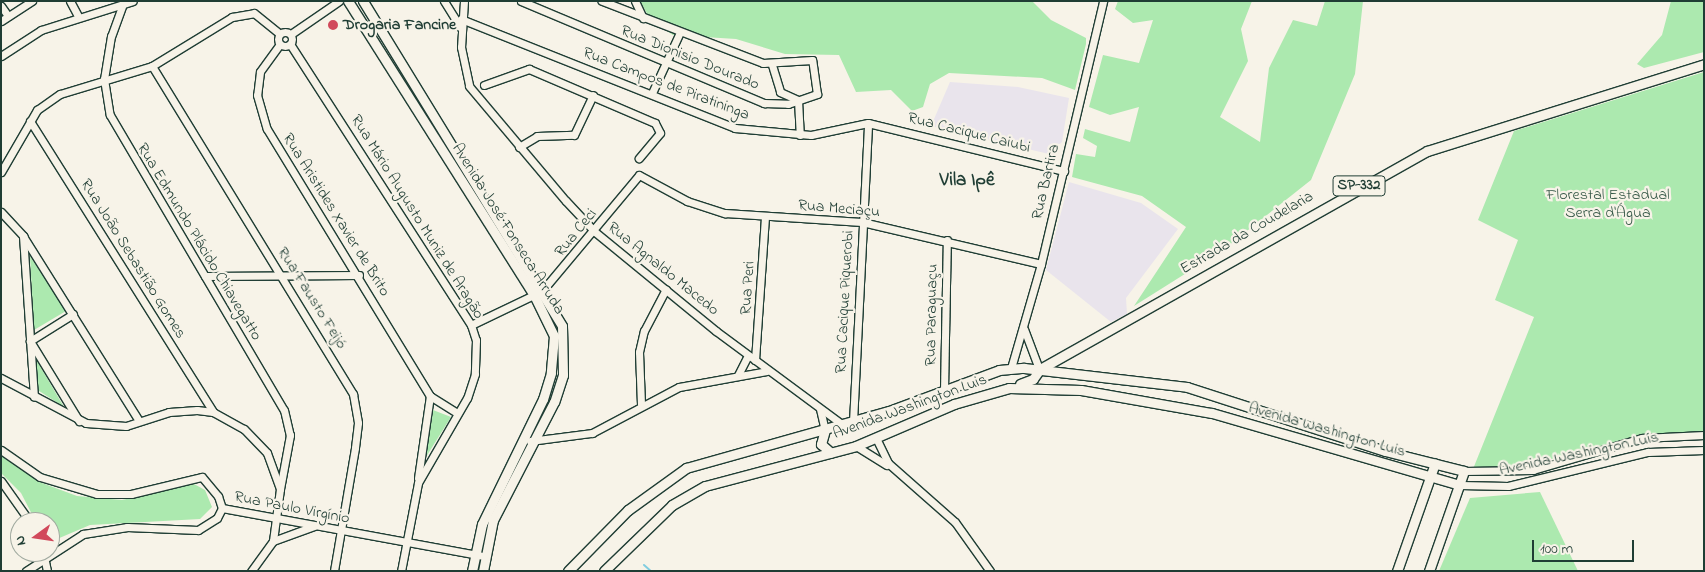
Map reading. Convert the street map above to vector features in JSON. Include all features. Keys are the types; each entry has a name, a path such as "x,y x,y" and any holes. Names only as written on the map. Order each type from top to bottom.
{"main road":[{"name":"Avenida José Fonseca Arruda","path":"348,1 538,293 559,318 566,351 554,402 496,514 472,571"},
{"name":"Avenida José Fonseca Arruda","path":"363,1 538,293 548,319 555,351 543,399 482,524 478,555 483,571"},
{"name":"Estrada da Coudelaria","path":"1009,388 1034,379 1039,369 1427,151 1704,64"},
{"path":"1065,371 1062,363 1069,353"},
{"name":"Avenida Washington Luis","path":"568,571 628,510 676,473 741,449 853,422 1010,368 1065,371 1187,387 1385,451 1435,462 1464,472"},
{"name":"Avenida Washington Luis","path":"604,571 685,496 758,469 856,446 954,404 1009,388 1059,387 1204,411 1460,485"},
{"path":"825,430 821,444 831,452"},
{"path":"1397,571 1435,462"},
{"path":"1429,571 1464,472"}],"street":[{"path":"1,21 32,1"},
{"path":"70,1 78,16"},
{"path":"1,56 41,30 78,16 133,1"},
{"path":"1,172 30,121 60,94 104,79 152,66 232,17 246,13 260,16 280,34 291,34 339,1"},
{"name":"Rua Agnaldo Macedo","path":"444,1 461,28 469,86 519,147 595,232 767,371 843,425"},
{"path":"461,28 464,1"},
{"name":"Rua Dionisio Dourado","path":"521,1 665,65 764,103 777,105 816,96 819,91 812,60 772,65"},
{"path":"602,1 680,32 772,65 780,92 798,100 800,136"},
{"path":"635,1 643,18"},
{"name":"Rua Bartira","path":"1010,368 1024,329 1041,264 1103,1"},
{"name":"Rua Edmundo Plácido Chiavegatto","path":"124,4 111,36 104,79 118,137 284,410 290,435 280,489 278,518"},
{"path":"1,6 8,16"},
{"name":"Rua Campos de Piratininga","path":"461,19 652,93 735,128 800,136 868,123"},
{"path":"652,93 680,32"},
{"path":"280,34 280,44 290,44 291,34"},
{"name":"Rua Aristides Xavier de Brito","path":"280,44 260,72 259,113 430,396 457,413"},
{"name":"Rua Mário Augusto Muniz de Aragão","path":"290,44 471,324 478,358 475,374 457,413"},
{"name":"Rua Fausto Feijó","path":"152,66 341,370 357,410 342,531 334,571"},
{"path":"484,85 529,69 593,95 659,126 657,138 639,158"},
{"path":"519,147 538,136 574,135 593,95"},
{"name":"Rua João Sebastião Gomes","path":"30,121 213,412"},
{"name":"Rua Cacique Caiubi","path":"868,123 1064,171"},
{"name":"Rua Cacique Piquerobi","path":"853,422 868,123"},
{"name":"Rua Ceci","path":"471,324 538,293 595,232 639,175"},
{"name":"Rua Meciaçu","path":"639,175 705,208 765,218 862,222 947,240 1041,264"},
{"path":"1,212 23,236 139,421"},
{"name":"Rua Peri","path":"755,360 765,218"},
{"path":"23,236 34,397"},
{"name":"Rua Paraguaçu","path":"944,390 947,240"},
{"path":"204,276 283,277 358,275"},
{"path":"641,404 639,352 648,321 666,289"},
{"path":"30,340 73,314"},
{"path":"1024,329 1039,369"},
{"path":"30,340 79,421"},
{"path":"738,375 748,354"},
{"path":"522,441 592,433 641,404 679,387 767,371"},
{"path":"1,378 79,421 114,427 182,410 213,412 230,419 267,453 280,489"},
{"path":"401,571 418,482 430,396"},
{"path":"820,409 825,430"},
{"path":"418,482 457,413"},
{"path":"1464,472 1533,470 1642,438 1704,435"},
{"path":"876,438 893,469"},
{"path":"856,446 893,469 955,522 990,571"},
{"path":"1,450 40,477 97,494 131,494 202,477 218,496 222,508"},
{"name":"Avenida Washington Luís","path":"1460,485 1508,486 1648,452 1704,450"},
{"path":"1,481 23,512"},
{"name":"Rua Paulo Virgínio","path":"60,547 96,530 127,526 198,530 216,518 222,508 478,555"},
{"path":"251,571 272,541 278,518"},
{"path":"272,541 314,526"},
{"name":"Rua Paulo Virgínio","path":"26,571 36,562"}],"shaded area":[{"path":"950,82 1018,87 1069,98 1062,142 1049,154 931,126"},
{"path":"1069,182 1141,203 1178,229 1126,298 1127,314 1111,322 1046,270"}],"green space":[{"path":"640,1 1032,1 1051,20 1086,38 1086,44 1075,90 1042,78 949,73 930,84 923,107 912,111 891,90 856,92 839,55 785,54 736,39 673,35 651,21"},
{"path":"1118,1 1252,1 1241,29 1248,61 1220,117 1260,142 1269,68 1293,20 1317,26 1325,1 1363,1 1355,74 1311,180 1223,250 1134,306 1186,227 1142,196 1072,177 1076,154 1095,157 1097,146 1083,138 1085,129 1130,142 1139,107 1110,115 1089,107 1103,55 1139,63 1153,20 1133,23 1115,9"},
{"path":"1671,1 1704,1 1704,52 1644,68 1637,64 1662,35"},
{"name":"Florestal Estadual Serra d'Água","path":"1704,72 1704,432 1652,434 1516,468 1473,469 1534,317 1495,300 1518,240 1478,220 1514,131"},
{"path":"30,256 66,311 34,330"},
{"path":"34,356 64,407 36,389"},
{"path":"433,410 451,417 426,457"},
{"path":"1,456 42,483 77,496 122,500 194,484 205,490 212,507 200,519 90,525 60,538 60,512 31,512 21,493 1,473"},
{"path":"1540,492 1578,571 1439,571 1470,498"}],"waterway":[{"path":"644,565 651,571"}],"place":[{"name":"Drogaria Fancine","path":"333,25"}],"district":[{"name":"Vila Ipê","path":"967,181"}]}
